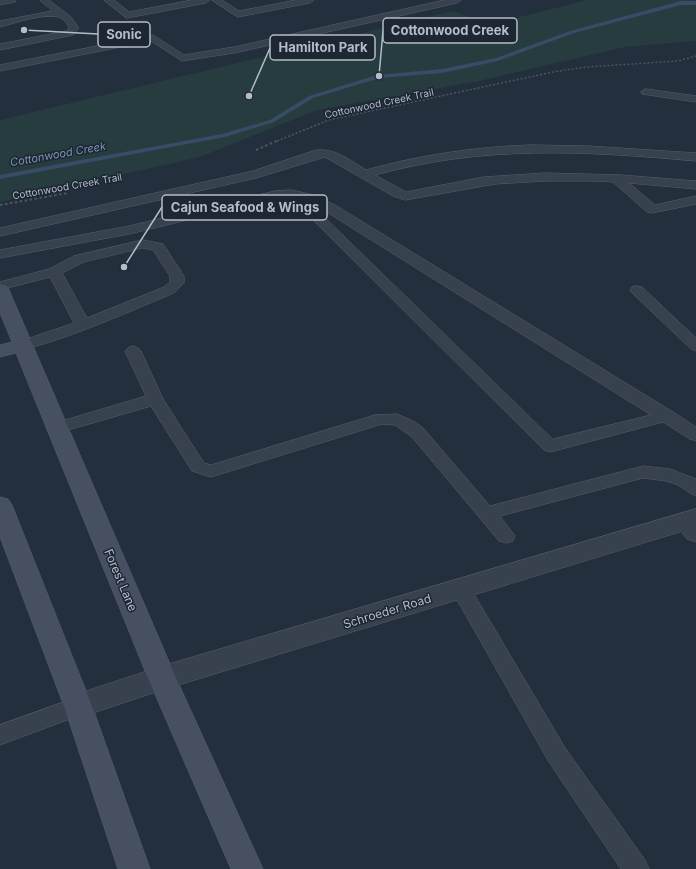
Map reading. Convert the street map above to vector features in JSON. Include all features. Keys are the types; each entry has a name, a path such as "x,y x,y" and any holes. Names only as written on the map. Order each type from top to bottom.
{"main road":[{"name":"Forest Lane","path":"0,290 162,678 248,869"},
{"path":"0,351 23,345"},
{"path":"0,505 78,706 134,869"}],"street":[{"name":"Schroeder Road","path":"78,706 162,678 461,589 693,524"}],"lane":[{"path":"0,2 12,0"},
{"path":"0,47 70,32 74,28 69,20 44,0"},
{"path":"108,0 153,38 182,58 234,50 456,0"},
{"path":"127,15 206,0"},
{"path":"216,0 238,14 310,0"},
{"path":"0,24 42,16 61,15"},
{"path":"0,68 153,38"},
{"path":"646,92 696,98"},
{"path":"364,174 426,160 510,150 589,149 696,157"},
{"path":"0,232 256,174 316,154 325,153 332,155 397,193 405,196 494,180 525,178 616,179 696,184"},
{"path":"616,179 652,209 696,200"},
{"path":"293,193 550,446 667,416"},
{"path":"0,254 129,230 275,195 293,193 305,195 330,208 696,434"},
{"path":"0,286 54,272 79,259 144,244 158,247 178,276 177,283 169,290 84,325 23,345"},
{"path":"54,272 84,325"},
{"path":"637,290 696,346"},
{"path":"133,351 155,399 189,455 198,467 204,470 211,471 381,419 392,418 406,422 418,433 506,536"},
{"path":"58,428 155,399"},
{"path":"487,513 643,472 670,475 691,484 696,490"},
{"path":"461,589 557,755 636,869"},
{"path":"0,735 78,706"}],"path":[{"name":"Cottonwood Creek Trail","path":"252,152 329,120 517,81 553,72 586,67 678,61 696,56"},
{"name":"Cottonwood Creek Trail","path":"0,205 72,192"}],"green space":[{"path":"588,0 696,0 696,41 625,47 479,81 317,110 200,157 0,202 0,120 453,11 488,25"}],"waterway":[{"name":"Cottonwood Creek","path":"0,177 223,136 272,121 311,97 379,76 442,71 498,59 572,32 681,3 696,3"}],"place":[{"name":"Sonic","path":"24,30"},
{"name":"Cottonwood Creek","path":"379,76"},
{"name":"Hamilton Park","path":"249,96"},
{"name":"Cajun Seafood & Wings","path":"124,267"}]}
